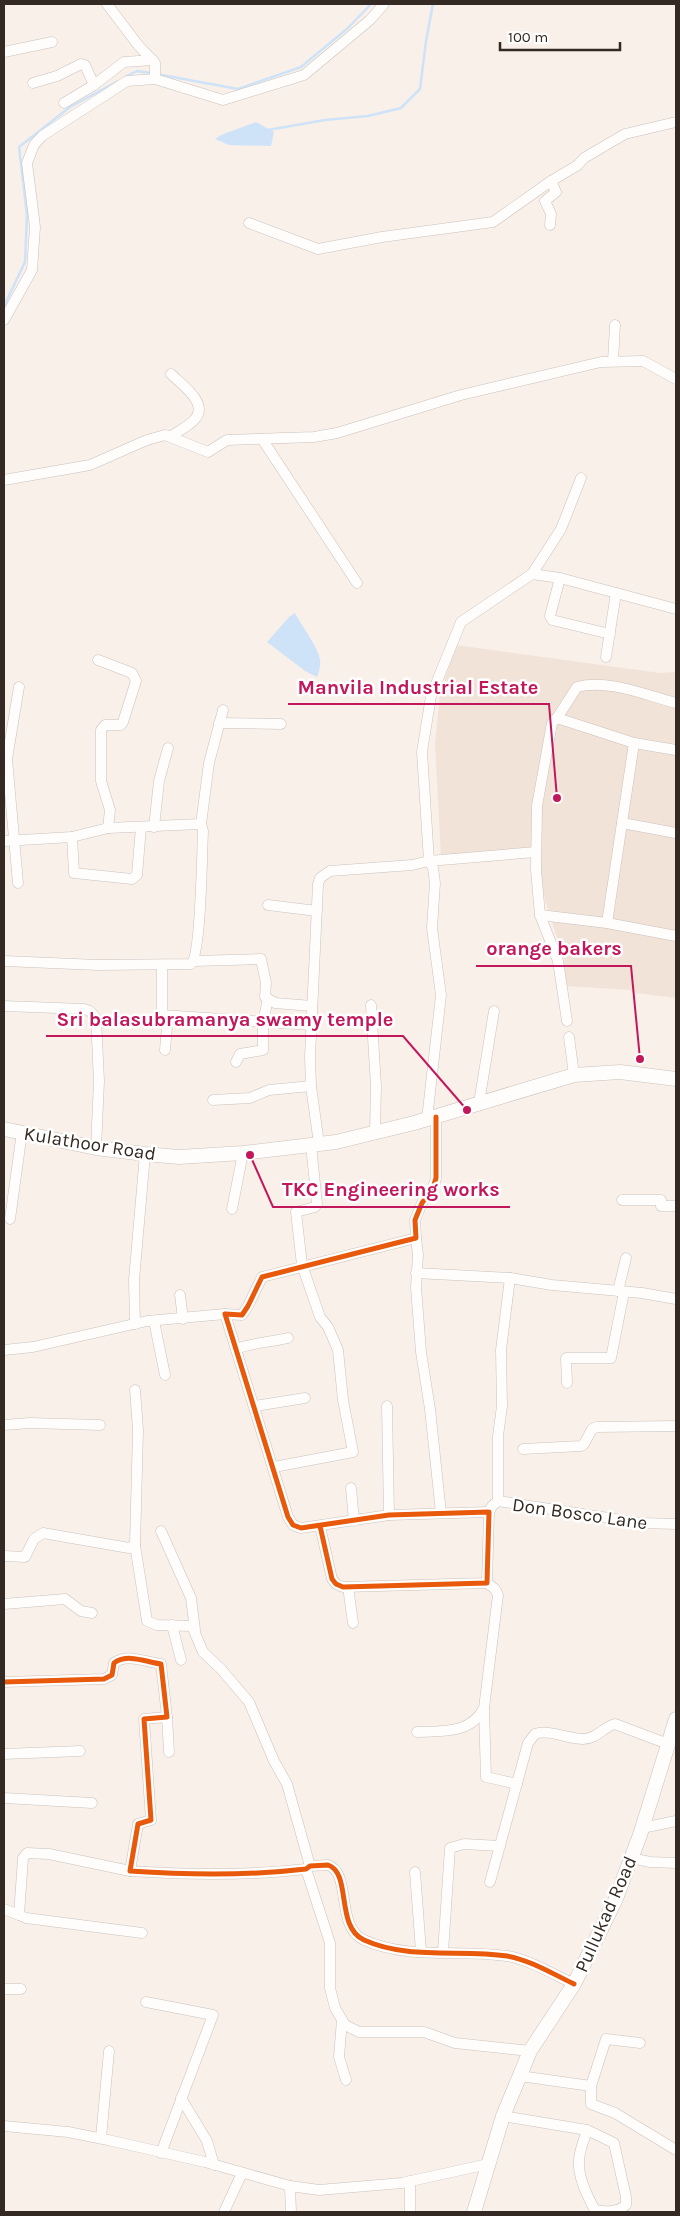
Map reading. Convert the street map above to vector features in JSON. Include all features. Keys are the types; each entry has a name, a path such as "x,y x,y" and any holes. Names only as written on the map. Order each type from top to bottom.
{"main road":[{"name":"Kulathoor Road","path":"4,1129 96,1148 145,1154 178,1157 243,1153 336,1142 432,1118 574,1075 620,1072 676,1078"},
{"name":"Pullukad Road","path":"474,2212 503,2116 530,2051 574,1984 615,1900 642,1828 676,1722"}],"street":[{"path":"107,4 155,68"},
{"path":"64,103 94,85 124,62 155,68 223,100 295,78 304,75 370,20 384,4"},
{"path":"4,52 52,42"},
{"path":"33,83 57,76 81,64 85,65 94,85"},
{"path":"4,320 32,270 34,227 27,163 34,145 42,136 127,81 155,68"},
{"path":"248,223 318,249 382,237 493,222 551,181 578,165 584,158 626,134 676,122"},
{"path":"550,225 550,214 545,201 556,192 551,181"},
{"path":"613,361 615,324"},
{"path":"4,480 90,466 147,440 165,435 208,452 227,440 314,437 337,433 461,395 613,361 643,361 676,379"},
{"path":"171,374 197,401 199,410 195,418 171,436"},
{"path":"262,439 357,583"},
{"path":"440,1513 430,1409 421,1352 416,1273 415,1220 422,1203 433,1188 436,1178 432,1118 441,995 432,928 435,883 433,868 429,861 422,752 431,696 461,622 532,574 560,529 581,478"},
{"path":"532,574 560,578 676,609"},
{"path":"560,578 550,616 552,620 610,634"},
{"path":"606,657 616,593"},
{"path":"98,660 132,673 136,681 124,722 121,725 105,725 101,730 101,780 110,810 108,828"},
{"path":"567,1021 558,961 540,915 536,852 537,806 552,723 558,718 577,687 590,684 608,686 676,703"},
{"path":"18,883 16,840 7,759 19,687"},
{"path":"194,961 198,930 203,831 201,824 209,763 223,710"},
{"path":"558,718 634,743 676,750"},
{"path":"219,723 281,724"},
{"path":"607,923 634,743"},
{"path":"154,827 159,781 168,748"},
{"path":"622,823 676,833"},
{"path":"4,841 72,837 108,828 201,824"},
{"path":"72,837 73,870 77,875 132,879 137,875 141,826"},
{"path":"274,1467 353,1452 343,1400 338,1350 328,1327 320,1317 302,1265 296,1212 315,1207 316,1204 315,1144 311,1086 312,1006 318,884 320,878 330,871 412,865 429,861 536,852"},
{"path":"268,905 317,911"},
{"path":"540,915 607,923 676,936"},
{"path":"4,961 184,965 194,961 261,959 266,983 265,997 275,1003 312,1006"},
{"path":"162,965 162,1015 165,1015 167,1026 164,1050"},
{"path":"236,1062 240,1054 263,1050 263,1022 268,999"},
{"path":"371,1005 376,1086 375,1132"},
{"path":"4,1006 84,1009 90,1011 96,1018 99,1081 96,1148"},
{"path":"479,1103 494,1011"},
{"path":"165,1015 312,1025"},
{"path":"569,1037 574,1075"},
{"path":"213,1100 250,1098 269,1090 311,1086"},
{"path":"10,1219 22,1132"},
{"path":"232,1209 243,1153"},
{"path":"135,1324 134,1280 145,1154"},
{"path":"622,1200 661,1200 661,1206 676,1206"},
{"path":"4,1350 33,1347 154,1321 242,1314 262,1277 302,1265 416,1238"},
{"path":"567,1383 566,1358 610,1358 626,1258"},
{"path":"416,1273 510,1278 552,1285 676,1298"},
{"path":"498,1501 498,1436 502,1406 501,1350 510,1278"},
{"path":"180,1295 183,1318"},
{"path":"225,1314 288,1517 293,1525 301,1528 389,1515 489,1512 487,1583"},
{"path":"154,1321 165,1375"},
{"path":"236,1349 288,1338"},
{"path":"136,1390 138,1430 135,1545 147,1621 151,1624 187,1625 195,1630"},
{"path":"255,1406 305,1398"},
{"path":"387,1406 389,1515"},
{"path":"4,1426 30,1423 100,1425"},
{"path":"523,1449 581,1446 592,1429 597,1428 676,1426"},
{"path":"351,1488 354,1520"},
{"name":"Don Bosco Lane","path":"489,1512 498,1501 641,1523 676,1524"},
{"path":"320,1526 332,1579 336,1584 348,1587 487,1583 495,1589 498,1595 484,1708 486,1777 517,1784"},
{"path":"160,1531 191,1598 196,1639 203,1652 221,1669 249,1702 274,1761 287,1784 308,1868 330,1943 330,1988 335,2008 345,2025 359,2032 424,2032 455,2043 530,2051"},
{"path":"4,1556 25,1557 34,1538 42,1533 128,1548 135,1545"},
{"path":"348,1587 353,1623"},
{"path":"4,1604 65,1599 81,1611 92,1613"},
{"path":"172,1625 181,1660"},
{"path":"4,1682 104,1679 112,1675 114,1663 119,1659 140,1658 161,1664 169,1752"},
{"path":"417,1732 460,1729 476,1719 484,1708"},
{"path":"130,1871 138,1824 151,1820 144,1719 167,1717"},
{"path":"490,1882 528,1743 540,1733 584,1739 600,1734 610,1725 620,1725 668,1744"},
{"path":"4,1754 80,1751"},
{"path":"4,1798 92,1802"},
{"path":"642,1828 676,1821"},
{"path":"443,1952 450,1848 464,1844 500,1846"},
{"path":"19,1915 23,1858 26,1853 50,1854 130,1871 216,1874 271,1873 328,1865 335,1868 348,1921 354,1933 362,1939 386,1947 509,1956 574,1984"},
{"path":"631,1858 650,1862 676,1863"},
{"path":"415,1872 420,1950"},
{"path":"4,1909 26,1918 142,1933"},
{"path":"4,1989 21,1989"},
{"path":"146,2002 213,2015 161,2153"},
{"path":"342,2020 339,2057 346,2080"},
{"path":"640,2043 606,2039 591,2086 591,2104 615,2112 676,2147"},
{"path":"101,2138 109,2051"},
{"path":"520,2076 591,2086"},
{"path":"181,2098 207,2141 214,2165"},
{"path":"503,2116 587,2130 614,2143 626,2196 626,2205 623,2208 602,2212 595,2210 588,2196 579,2161 587,2130"},
{"path":"4,2126 68,2132 101,2138 242,2172 290,2186 320,2190 410,2181 488,2164"},
{"path":"224,2212 242,2172"},
{"path":"410,2181 410,2212"},
{"path":"290,2186 290,2212"}],"shaded area":[{"path":"456,645 660,673 676,672 676,998 636,993 630,990 566,986 564,960 545,900 538,868 539,852 441,857 435,744 440,694"}],"water":[{"path":"256,122 274,132 271,146 229,145 215,139 221,135"},
{"path":"295,613 319,655 320,664 317,677 305,671 267,642 289,617"}],"waterway":[{"path":"162,75 238,89 301,67 348,28 371,4"},
{"path":"268,130 325,120 368,116 401,108 420,89 433,4"},
{"path":"125,77 137,71 150,73"},
{"path":"4,306 25,262 27,215 19,147 70,107 118,81"}],"cycle path":[{"path":"320,1526 332,1579 336,1584 343,1587 487,1583 489,1512 389,1515 301,1528 293,1525 288,1517 225,1314 242,1315 262,1277 416,1238 415,1220 422,1203 433,1188 436,1178 436,1117"},
{"path":"4,1682 104,1679 112,1675 114,1663 131,1658 161,1664 167,1717 144,1719 151,1820 138,1824 130,1871 240,1874 306,1869 310,1866 328,1865 335,1870 340,1878 346,1913 350,1924 355,1933 364,1940 398,1950 507,1956 533,1964 574,1984"}],"place":[{"name":"Manvila Industrial Estate","path":"557,798"},
{"name":"orange bakers","path":"640,1059"},
{"name":"Sri balasubramanya swamy temple","path":"467,1110"},
{"name":"TKC Engineering works","path":"250,1155"}]}
